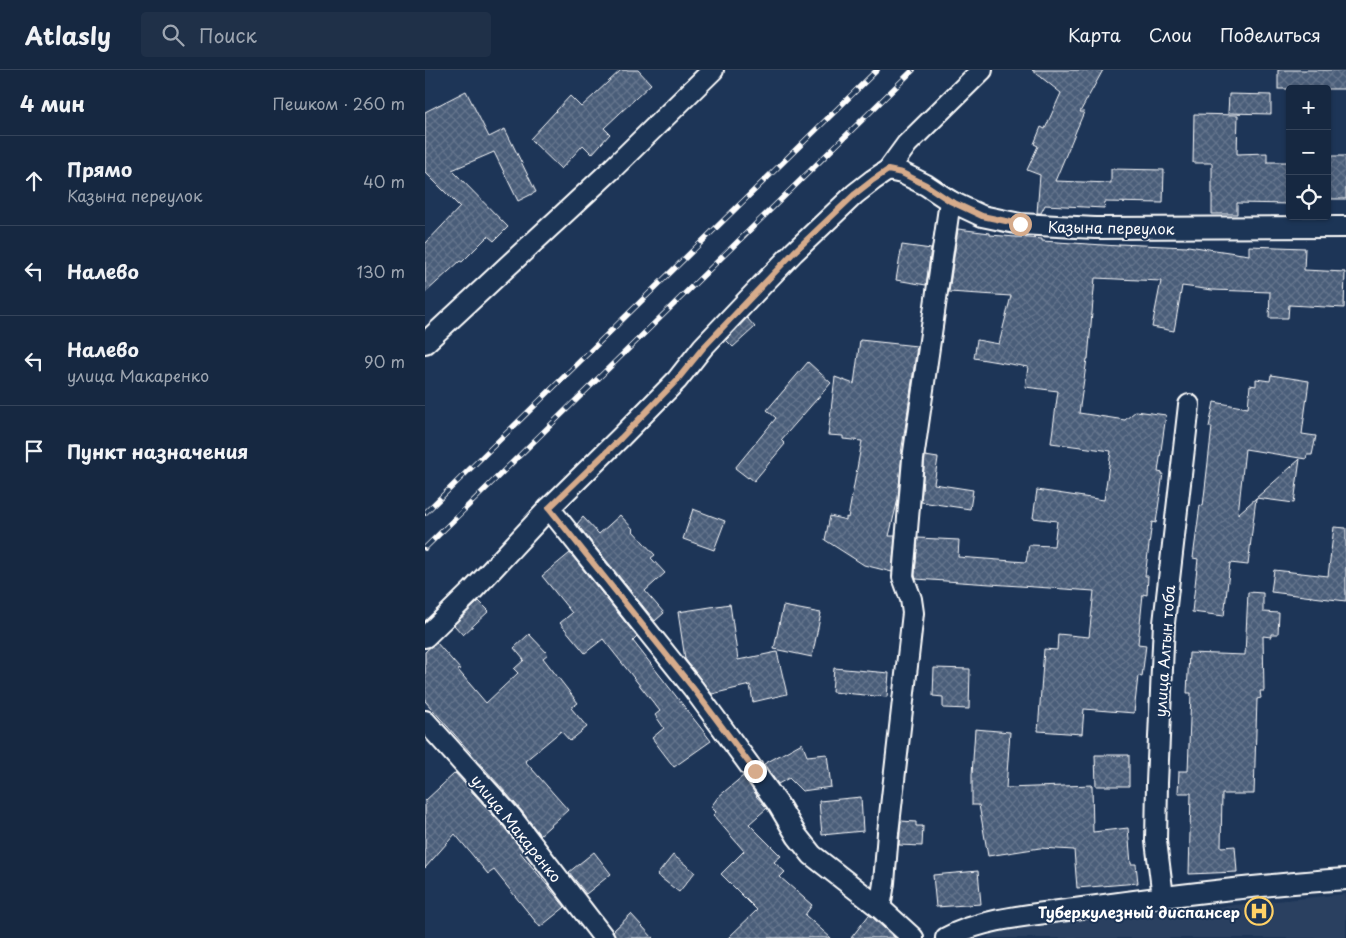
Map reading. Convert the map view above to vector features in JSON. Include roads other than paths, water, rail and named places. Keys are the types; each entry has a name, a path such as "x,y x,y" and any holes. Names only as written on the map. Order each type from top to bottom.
{"street":[{"path":"425,343 617,164 713,70"},
{"path":"425,637 473,590 549,508 677,380 703,348 794,252 855,194 888,170 907,144 982,70"},
{"name":"Казына переулок","path":"888,170 902,173 926,185 950,201 982,216 1020,224 1095,228 1346,228"},
{"path":"880,908 913,613 911,599 903,577 913,460 950,201"},
{"name":"улица Алтын тоба","path":"1163,896 1156,840 1164,623 1189,405"},
{"path":"549,508 693,688 778,804 797,836 812,856 880,908 913,938"},
{"name":"улица Макаренко","path":"425,721 512,818 604,938"},
{"path":"946,938 968,928 1008,919 1163,896 1346,879"}],"railway":[{"path":"425,513 877,70"},
{"path":"425,548 913,70"}],"place":[{"name":"Туберкулезный диспансер","path":"1259,911"}]}
